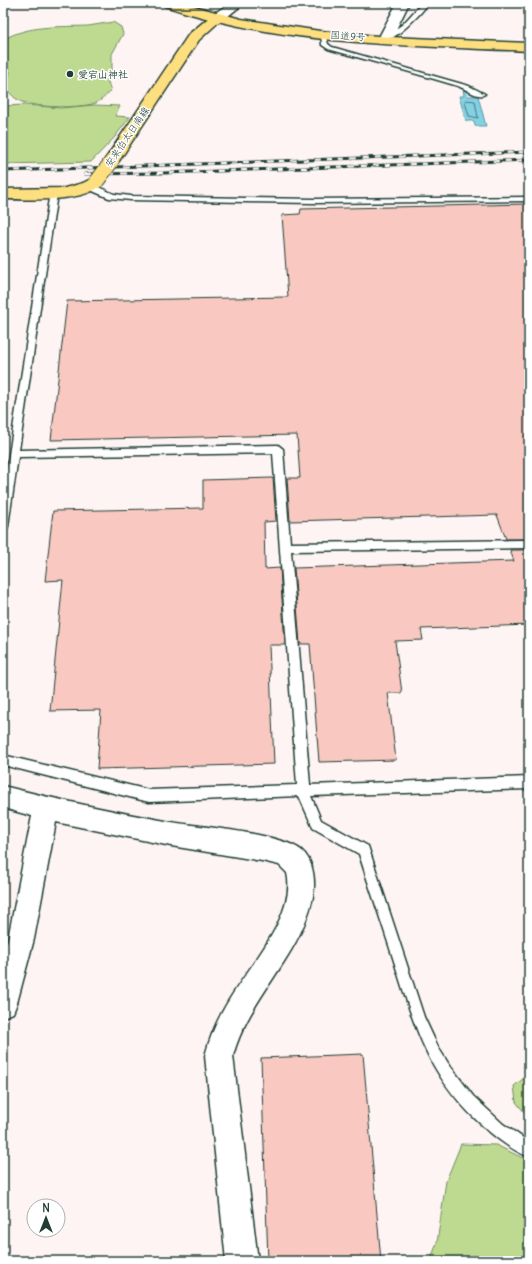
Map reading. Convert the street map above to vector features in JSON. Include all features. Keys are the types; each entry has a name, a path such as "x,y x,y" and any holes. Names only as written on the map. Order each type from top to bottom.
{"main road":[{"name":"国道9号","path":"170,3 217,18 251,25 323,35 529,47"},
{"name":"安来伯太日南線","path":"94,184 112,161 194,37 217,18"},
{"path":"3,194 53,194 74,191 94,184"}],"street":[{"path":"217,18 238,3"},
{"path":"385,39 403,3"},
{"path":"3,797 46,808 170,834 276,852 293,860 298,866 302,878 302,889 298,906 283,940 229,1026 222,1042 219,1056 242,1261"},
{"path":"3,1003 21,939 46,808"}],"lane":[{"path":"385,39 405,25 426,3"},
{"path":"323,35 325,45 330,48 422,73 467,87 481,94"},
{"path":"94,184 112,196 131,198 314,201 529,199"},
{"path":"3,526 53,194"},
{"path":"14,454 278,449 304,792 310,810 317,824 364,850 425,1035 444,1070 455,1087 474,1106 515,1143 529,1150"},
{"path":"286,548 529,544"},
{"path":"3,760 149,796 304,792 529,783"}],"green space":[{"path":"113,22 121,27 123,34 112,54 112,69 107,79 111,91 98,102 77,106 58,107 30,104 19,101 6,87 10,72 3,57 3,51 8,37 27,30 88,26"},
{"path":"25,105 61,108 94,105 120,106 115,116 130,117 114,138 91,162 3,164 3,106"},
{"path":"529,1074 529,1118 516,1102 514,1086"},
{"path":"461,1144 496,1145 529,1161 529,1261 430,1261 437,1243 446,1181"}],"water":[{"path":"463,88 466,88 468,96 478,96 486,126 475,126 474,121 466,121 459,96 464,96"}],"building":[{"path":"529,204 529,539 506,539 497,515 290,521 287,478 300,478 297,435 51,440 67,301 288,297 282,215 300,214 301,209"},
{"path":"273,478 276,521 264,522 265,569 280,568 285,645 269,645 274,764 97,769 101,710 50,711 63,580 45,581 53,511 203,508 203,480"},
{"path":"510,550 529,550 529,625 421,629 423,640 395,641 402,693 388,693 396,760 319,762 310,644 300,644 294,568 514,561"},
{"path":"363,1054 381,1261 268,1261 261,1058"}],"railway":[{"path":"3,171 529,152"},
{"path":"85,174 163,173 529,160"}],"place":[{"name":"愛宕山神社","path":"70,74"}]}
